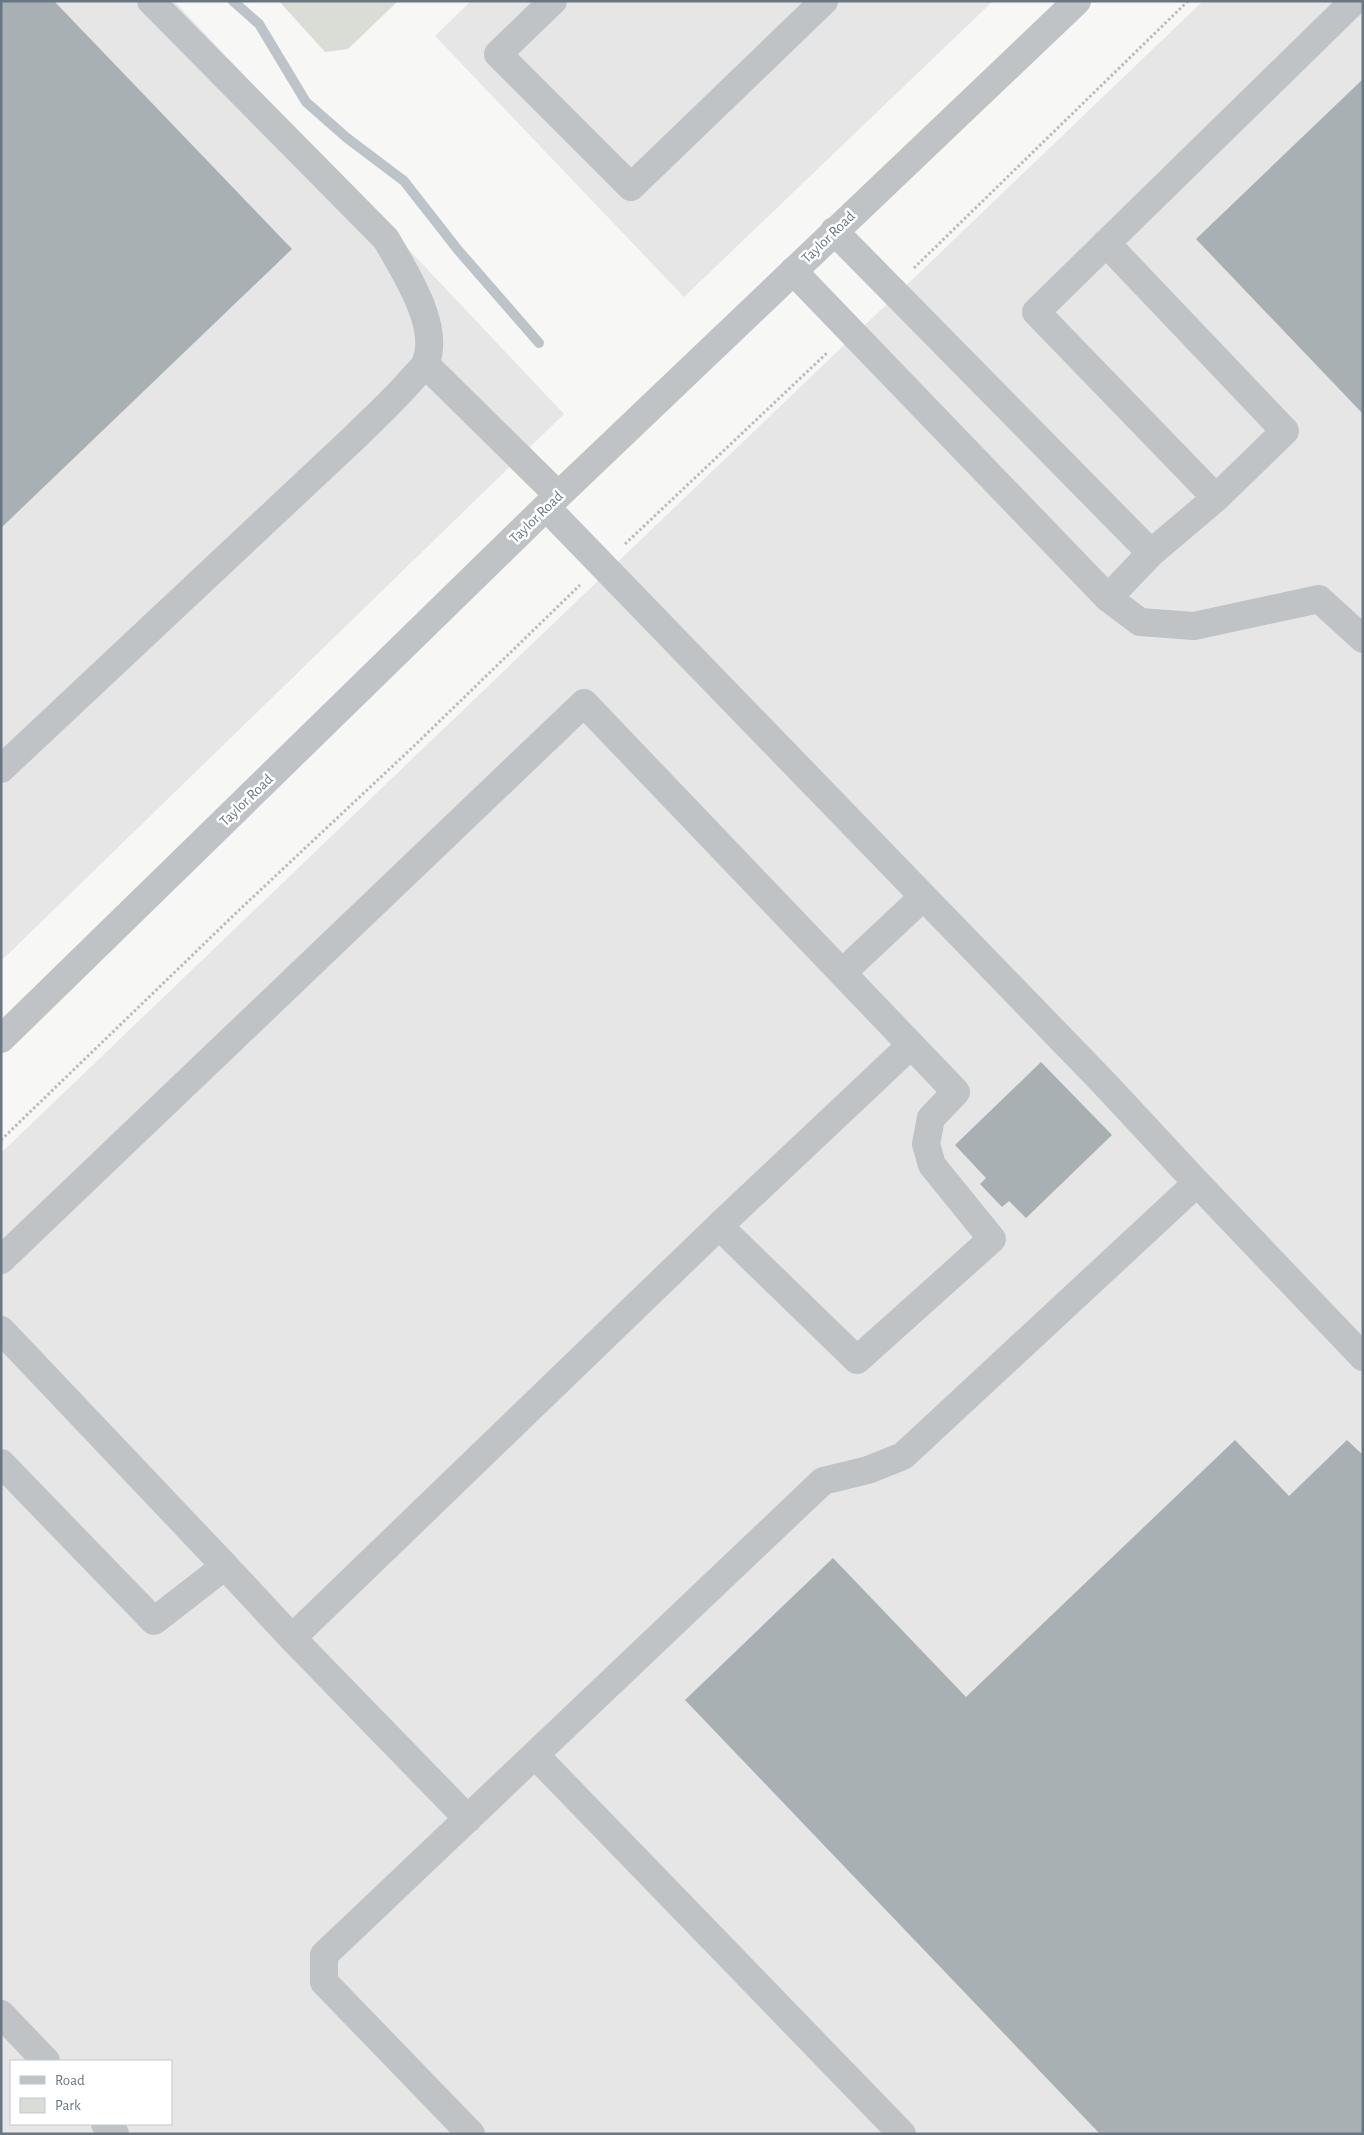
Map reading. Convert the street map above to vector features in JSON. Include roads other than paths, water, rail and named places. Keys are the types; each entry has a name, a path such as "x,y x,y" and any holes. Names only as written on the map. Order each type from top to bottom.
{"street":[{"path":"1,769 356,436 425,364 429,344 428,325 412,285 386,240 151,1"},
{"path":"553,1 498,54 631,187 824,1"},
{"name":"Taylor Road","path":"1,1039 552,501 1076,1"},
{"path":"1216,498 1036,312 1354,1"},
{"path":"834,231 1151,553"},
{"path":"1106,243 1284,431 1216,498 1151,553 1108,598"},
{"path":"793,270 1108,598 1140,622 1194,626 1319,600 1363,639"},
{"path":"425,364 924,897 1103,1082 1363,1357"},
{"path":"1,1260 584,703 956,1092 931,1118 926,1144 932,1165 992,1239 857,1360 719,1226"},
{"path":"843,972 924,897"},
{"path":"292,1638 719,1226 911,1045"},
{"path":"470,2134 324,1982 324,1955 823,1480 868,1470 903,1456 1197,1183"},
{"path":"1,1330 292,1638 468,1819"},
{"path":"1,1463 154,1621 225,1566"},
{"path":"534,1755 902,2134"},
{"path":"1,2014 45,2060"},
{"path":"106,2125 115,2134"}],"waterway":[{"path":"233,1 259,24 306,102 347,138 404,181 458,250 539,343"}]}
